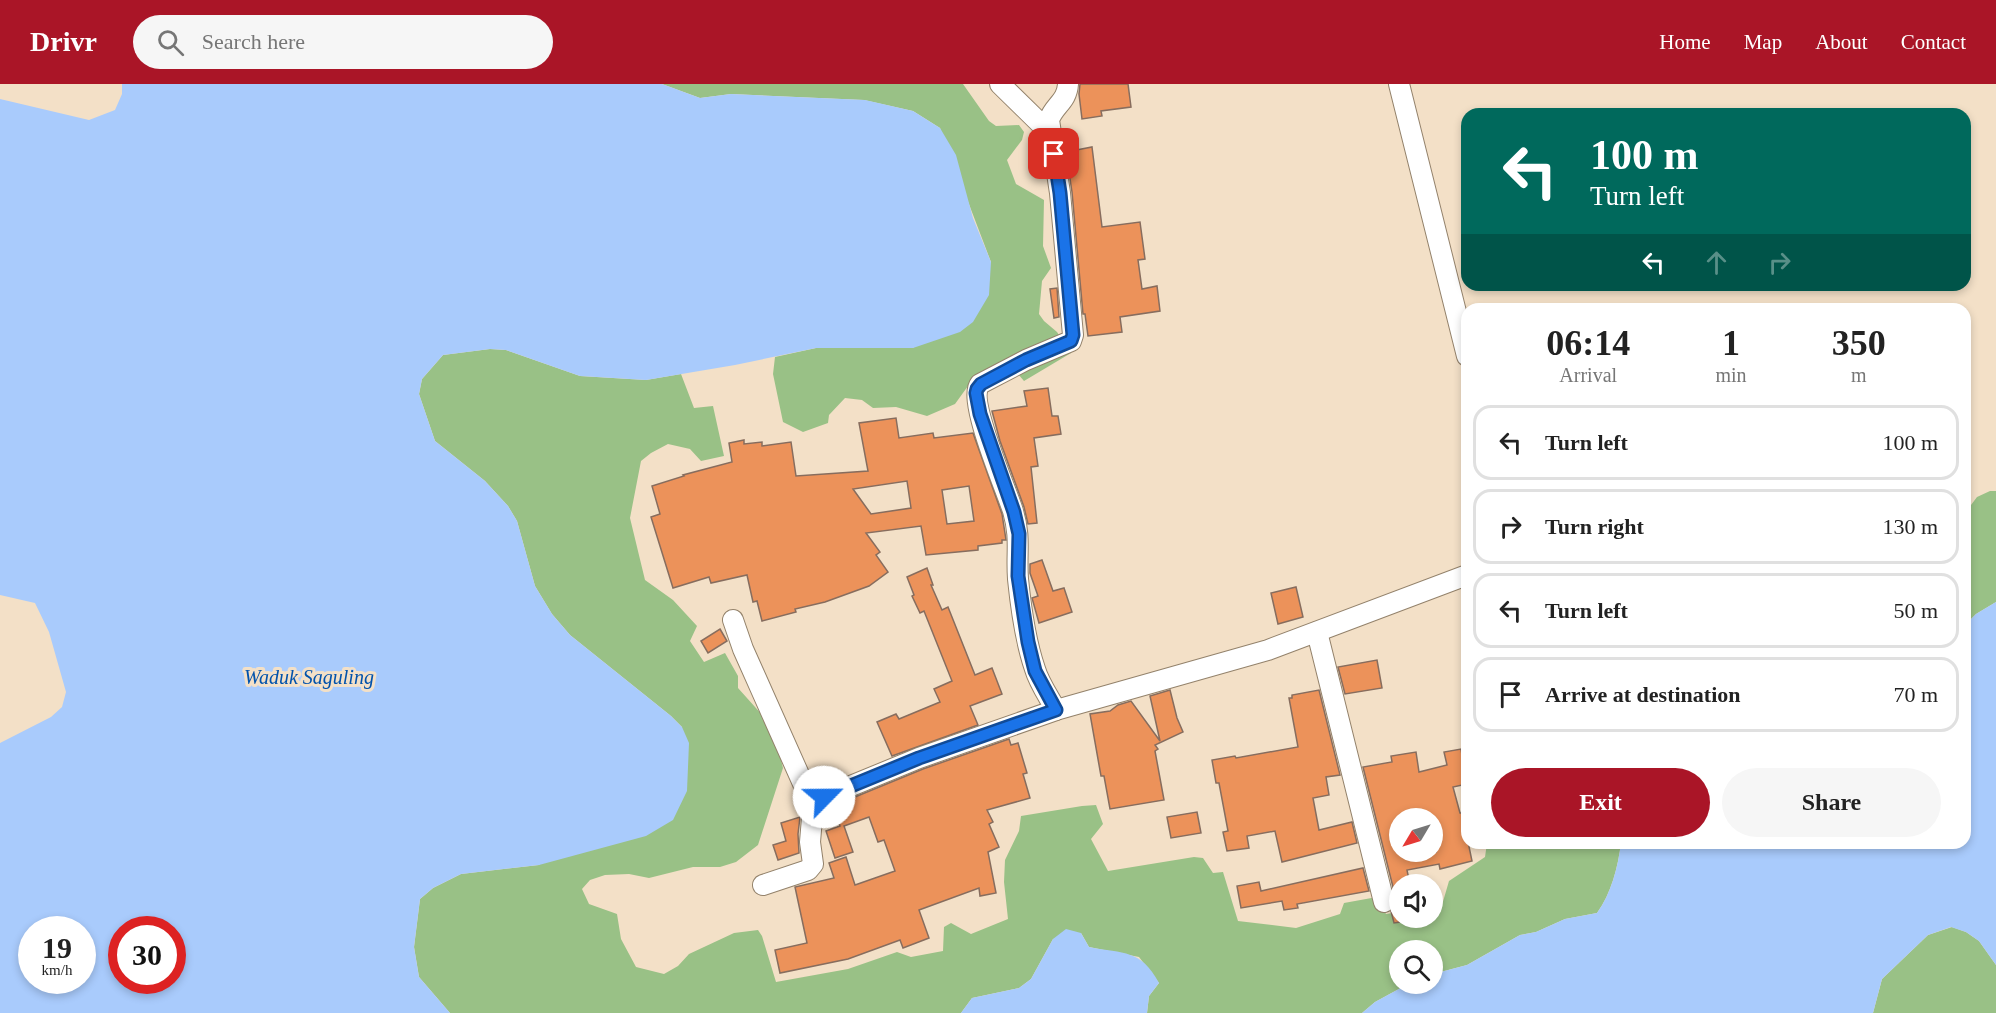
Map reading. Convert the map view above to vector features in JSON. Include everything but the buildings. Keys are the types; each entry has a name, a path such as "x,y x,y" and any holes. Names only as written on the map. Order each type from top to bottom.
{"street":[{"path":"1000,84 1051,134"},
{"path":"1056,710 1035,671 1018,576 1019,534 1014,512 980,414 976,393 981,384 1026,360 1071,341 1073,335 1060,193 1049,120 1051,114 1066,98 1068,84"},
{"path":"1399,84 1461,332"},
{"path":"813,806 824,797 919,758 1056,710 1268,650 1461,577"},
{"path":"733,621 743,649 813,806 810,842 813,864 808,870 763,885"},
{"path":"1317,632 1384,902"}],"green space":[{"path":"662,84 963,84 989,121 996,126 1019,125 1024,132 1022,140 1007,160 1016,184 1044,200 1043,246 1051,268 1042,281 1039,314 1057,332 1071,353 1024,381 1018,374 968,386 955,404 927,416 896,407 873,408 862,400 845,398 829,415 828,423 803,432 783,422 773,374 775,357 816,348 913,348 991,262 940,128 913,111 864,100 731,94 700,98"},
{"path":"490,349 506,350 580,376 646,380 681,374 694,408 713,406 724,456 701,461 690,449 668,444 651,453 641,461 630,518 645,580 673,600 697,626 690,641 704,662 725,653 738,676 738,688 773,727 783,768 758,845 736,862 720,867 693,867 649,878 629,874 605,875 590,880 582,889 589,904 617,914 621,939 636,967 664,974 678,966 689,954 734,933 758,930 762,936 776,982 848,969 897,952 911,957 943,951 944,927 951,923 971,934 1008,919 1004,882 1005,860 1019,831 1021,816 1082,806 1096,805 1103,824 1091,839 1108,871 1194,857 1203,858 1213,873 1223,872 1238,921 1296,928 1340,914 1344,903 1377,897 1386,914 1389,914 1389,928 1443,928 1443,902 1449,881 1485,857 1486,849 1620,849 1610,889 1597,913 1565,919 1536,932 1520,935 1467,965 1443,971 1443,940 1389,940 1390,994 1362,1013 1147,1013 1149,996 1159,983 1139,957 1089,947 1081,933 1053,939 1031,979 1019,988 972,998 961,1013 450,1013 419,977 414,947 420,899 433,888 461,874 539,865 682,727 570,635 552,614 535,586 517,521 508,506 485,481 435,441 419,394 422,379 443,355"},
{"path":"1990,491 1996,491 1996,602 1971,619 1971,505 1977,497"},
{"path":"1952,927 1966,932 1979,941 1996,965 1996,1013 1873,1013 1882,979 1928,935"}],"water":[{"name":"Waduk Saguling","path":"122,84 662,84 700,98 731,94 865,100 913,111 940,128 956,155 973,218 991,262 989,295 973,322 960,332 913,348 816,348 646,380 580,376 506,350 490,349 443,355 422,379 419,394 435,441 485,481 508,506 517,521 535,586 552,614 570,635 671,716 682,727 689,743 687,791 673,820 646,836 539,865 461,874 433,888 420,899 414,947 419,977 450,1013 0,1013 0,743 51,717 62,707 66,692 49,632 35,603 0,595 0,99 89,120 115,110 122,94"},
{"path":"1996,602 1996,965 1979,941 1966,932 1951,927 1928,935 1882,979 1873,1013 1362,1013 1390,994 1443,994 1443,971 1467,965 1520,935 1536,932 1565,919 1597,913 1613,880 1620,849 1971,849 1971,619"},
{"path":"1066,929 1081,933 1089,947 1130,955 1145,964 1159,983 1149,996 1147,1013 961,1013 972,998 1019,988 1031,979 1053,939"}],"route":[{"path":"824,797 919,758 1056,710 1035,671 1025,627 1018,576 1019,534 1014,512 980,414 976,393 981,384 1026,360 1071,341 1073,335 1060,193 1054,154"}]}
